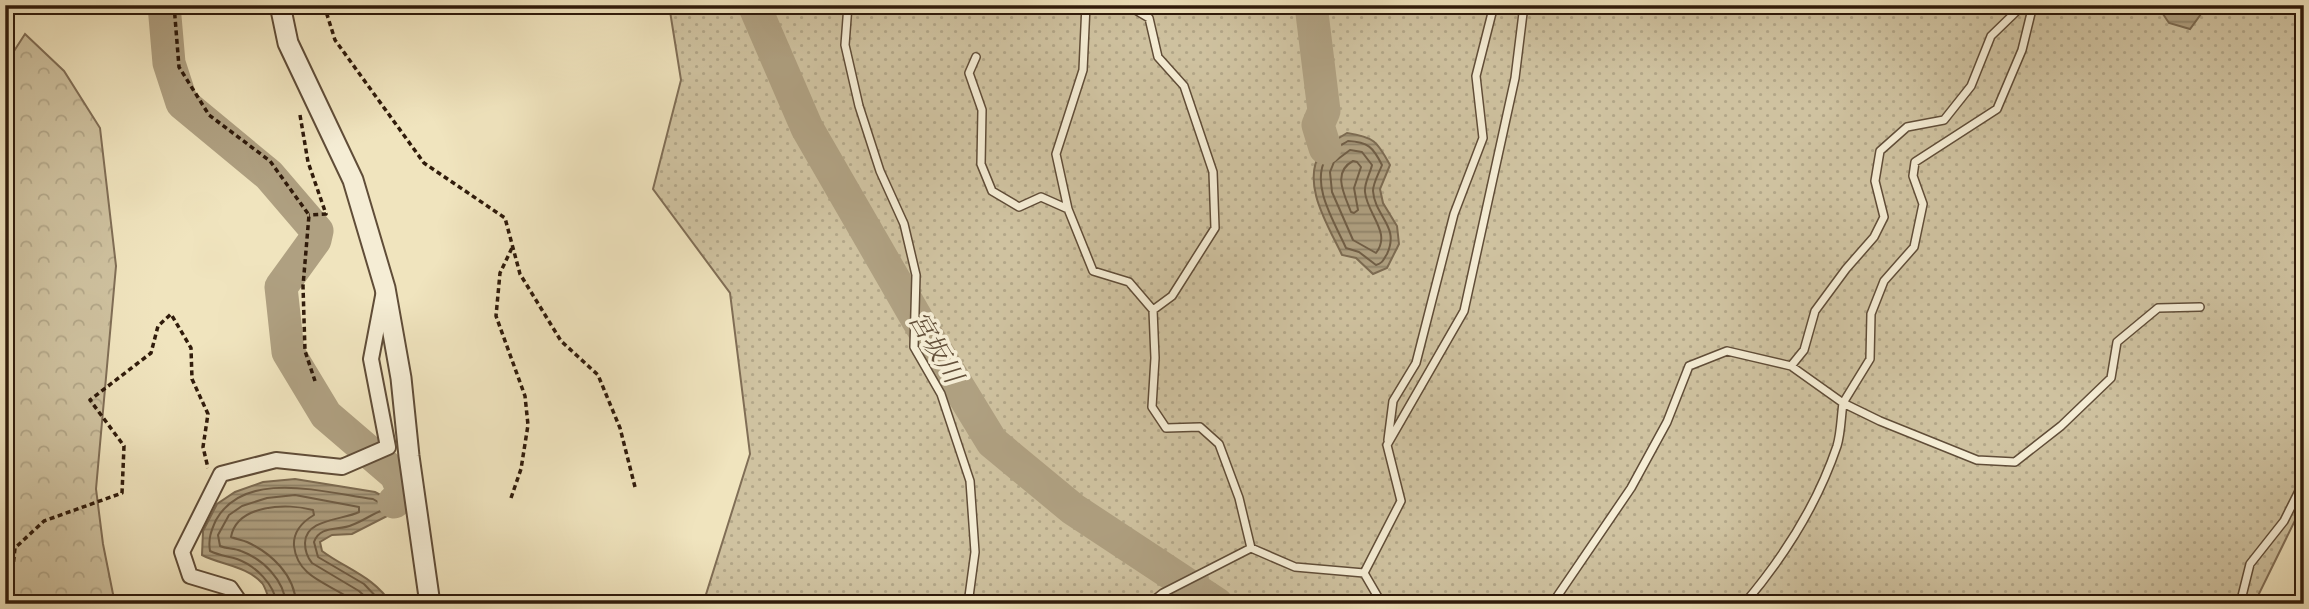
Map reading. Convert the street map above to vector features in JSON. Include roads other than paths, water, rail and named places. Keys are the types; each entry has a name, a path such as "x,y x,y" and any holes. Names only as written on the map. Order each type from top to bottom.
{"street":[{"path":"280,5 288,43 353,180 385,288 401,378 430,604"},
{"path":"241,604 230,588 190,576 182,552 221,474 276,460 342,467 388,447 371,359 385,288"}],"lane":[{"path":"848,5 845,45 859,106 880,171 904,224 916,275 914,347 941,394 970,481 975,552 968,604"},
{"path":"1086,5 1083,70 1055,154 1068,209 1093,271 1129,282 1153,310 1156,358 1152,407 1166,428 1200,428 1219,444 1239,498 1251,548"},
{"path":"1127,5 1149,18 1158,57 1184,86 1213,172 1215,228 1172,296 1153,310"},
{"path":"1364,573 1401,501 1387,445 1392,401 1416,363 1454,214 1483,138 1476,76 1494,5"},
{"path":"1387,445 1464,311 1515,78 1524,5"},
{"path":"1791,366 1804,350 1815,312 1846,269 1874,237 1884,217 1875,181 1880,151 1906,127 1944,120 1971,86 1991,36 2023,5"},
{"path":"1744,604 1768,575 1808,516 1838,444 1843,403 1870,359 1871,314 1884,281 1914,247 1923,204 1913,176 1915,162 1997,109 2022,50 2033,5"},
{"path":"976,57 969,73 982,110 981,164 992,191 1019,207 1041,197 1068,209"},
{"path":"1552,604 1631,488 1667,422 1689,366 1727,351 1791,366 1843,403 1880,421 1977,460 2015,462 2061,426 2111,378 2117,342 2127,333 2158,308 2200,307"},
{"path":"2240,604 2250,564 2284,521 2304,481"},
{"path":"1251,548 1295,567 1364,573"},
{"path":"1149,604 1163,593 1251,548"},
{"path":"1364,573 1382,604"}],"water":[{"path":"2157,5 2214,5 2204,10 2190,29 2169,23"},
{"path":"1347,133 1363,136 1374,142 1390,165 1380,189 1383,203 1397,226 1399,244 1387,268 1373,274 1356,258 1342,255 1324,218 1315,191 1315,164 1321,152"},
{"path":"295,479 375,492 394,502 397,511 352,534 332,535 320,542 322,551 368,580 391,604 271,604 263,585 256,577 202,555 203,531 217,504 235,492 263,482"}],"waterway":[{"path":"164,5 169,63 182,103 269,175 317,231 315,240 281,287 288,352 326,415 396,475 404,494 394,502"},
{"name":"宮坂川","path":"754,5 807,128 917,319 992,442 1073,509 1217,604"},
{"path":"1311,5 1324,111 1318,125 1325,148"}]}
